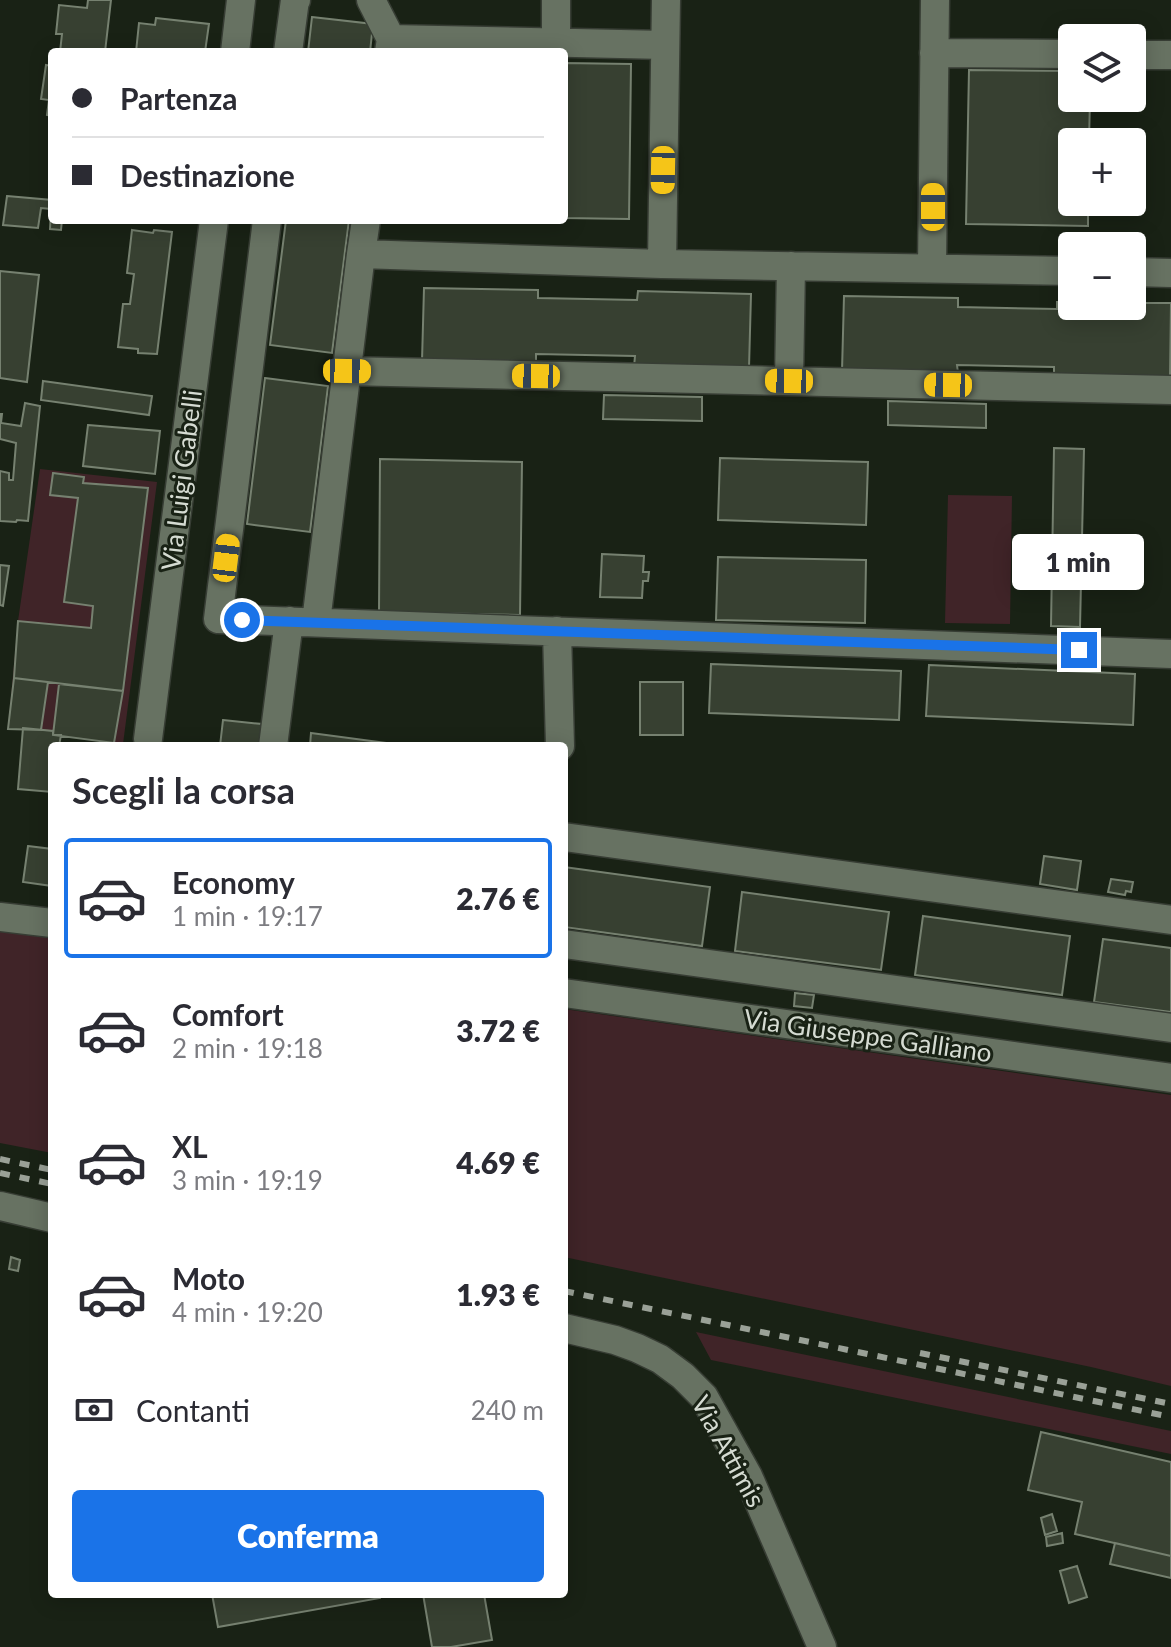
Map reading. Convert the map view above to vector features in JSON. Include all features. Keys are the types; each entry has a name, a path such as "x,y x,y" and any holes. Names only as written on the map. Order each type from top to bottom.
{"street":[{"path":"235,48 241,0"},
{"path":"289,48 296,0"},
{"path":"371,0 390,45 556,42 665,45"},
{"path":"556,0 556,42"},
{"path":"662,264 666,0"},
{"path":"932,268 935,0"},
{"path":"934,53 1058,54"},
{"path":"1146,55 1171,55"},
{"name":"Via Luigi Gabelli","path":"148,739 213,224"},
{"path":"267,224 218,619 1171,654"},
{"path":"274,742 303,622 347,371 365,224"},
{"path":"361,254 662,264 1058,271"},
{"path":"789,381 791,266"},
{"path":"1146,272 1171,273"},
{"path":"347,371 1171,390"},
{"path":"557,631 560,742"},
{"path":"568,838 1171,920"},
{"path":"0,917 48,923"},
{"path":"568,945 1171,1028"},
{"name":"Via Giuseppe Galliano","path":"568,994 1171,1078"},
{"path":"0,1206 48,1217"},
{"name":"Via Attimis","path":"568,1329 615,1340 660,1359 704,1397 748,1476 822,1647"}],"shaded area":[{"path":"40,469 157,482 123,742 53,735 53,731 8,729 18,621"},
{"path":"948,495 1012,496 1010,624 945,623"},
{"path":"0,928 48,935 48,1152 0,1143"},
{"path":"568,1010 1171,1095 1171,1386 568,1258"},
{"path":"696,1332 1171,1431 1171,1454 711,1360"}],"building":[{"path":"88,0 111,0 105,48 60,48 62,34 56,34 59,5 87,8"},
{"path":"312,17 373,24 370,48 308,48"},
{"path":"156,18 209,24 206,48 136,48 139,23 155,25"},
{"path":"568,63 631,64 629,219 568,218"},
{"path":"46,65 48,65 48,100 41,99"},
{"path":"969,70 1058,71 1058,112 1090,112 1089,128 1058,128 1058,216 1088,216 1088,226 966,224"},
{"path":"7,196 48,200 48,209 41,208 38,228 3,225"},
{"path":"50,224 62,224 61,230 50,229"},
{"path":"285,224 348,224 332,353 270,345"},
{"path":"132,230 172,232 157,354 118,347 123,304 130,304 134,274 127,273"},
{"path":"0,271 39,275 27,382 0,378"},
{"path":"424,288 538,290 538,298 637,300 638,291 751,294 749,368 634,367 635,356 536,354 536,363 422,361"},
{"path":"844,296 958,298 958,307 1057,309 1058,302 1058,320 1146,320 1146,303 1171,303 1170,378 1054,376 1054,367 957,365 958,373 842,371"},
{"path":"265,378 328,386 310,532 247,524"},
{"path":"43,381 152,396 149,415 41,400"},
{"path":"604,395 702,397 702,421 603,419"},
{"path":"888,401 986,404 986,428 888,425"},
{"path":"25,403 40,406 28,521 0,521 0,471 9,473 9,480 13,480 16,443 0,439 0,414 1,423 21,426"},
{"path":"88,425 160,431 155,474 83,466"},
{"path":"1054,448 1084,449 1080,627 1051,626"},
{"path":"720,458 868,462 866,525 718,520"},
{"path":"380,459 522,462 520,615 379,612"},
{"path":"53,473 84,477 83,483 148,488 123,691 14,678 18,621 91,628 93,606 64,602 78,498 50,495"},
{"path":"602,554 644,556 643,572 649,572 648,581 643,581 642,598 600,597"},
{"path":"718,557 866,560 865,623 716,620"},
{"path":"0,565 9,566 3,606 0,605"},
{"path":"711,664 901,671 899,720 709,713"},
{"path":"929,665 1135,674 1133,725 926,716"},
{"path":"14,678 48,682 41,730 8,729"},
{"path":"640,682 683,682 683,735 640,735"},
{"path":"59,684 123,691 114,742 53,735"},
{"path":"223,720 262,724 260,742 220,742"},
{"path":"23,728 53,731 53,735 61,735 60,742 48,742 48,792 18,789"},
{"path":"311,733 379,742 310,742"},
{"path":"28,846 48,848 48,885 23,882"},
{"path":"1044,856 1081,861 1077,890 1040,884"},
{"path":"568,868 710,887 702,946 568,928"},
{"path":"1111,879 1133,882 1131,892 1126,891 1125,895 1108,892"},
{"path":"742,892 889,912 881,970 735,951"},
{"path":"923,916 1070,936 1062,995 915,975"},
{"path":"1103,939 1171,948 1171,1012 1094,1002"},
{"path":"795,993 814,995 812,1008 794,1006"},
{"path":"11,1257 20,1260 18,1271 9,1269"},
{"path":"1041,1432 1171,1462 1171,1556 1075,1534 1082,1502 1028,1490"},
{"path":"1052,1514 1057,1531 1045,1535 1041,1518"},
{"path":"1062,1533 1063,1543 1047,1546 1046,1537"},
{"path":"1115,1543 1171,1556 1171,1578 1110,1564"},
{"path":"1077,1566 1087,1597 1069,1603 1060,1571"},
{"path":"213,1598 380,1598 218,1627"},
{"path":"424,1598 485,1598 492,1640 432,1647"}],"railway":[{"path":"0,1159 48,1169"},
{"path":"0,1173 48,1183"},
{"path":"568,1292 1171,1417"},
{"path":"920,1353 1171,1404"}],"route":[{"path":"242,620 1079,650"}]}
